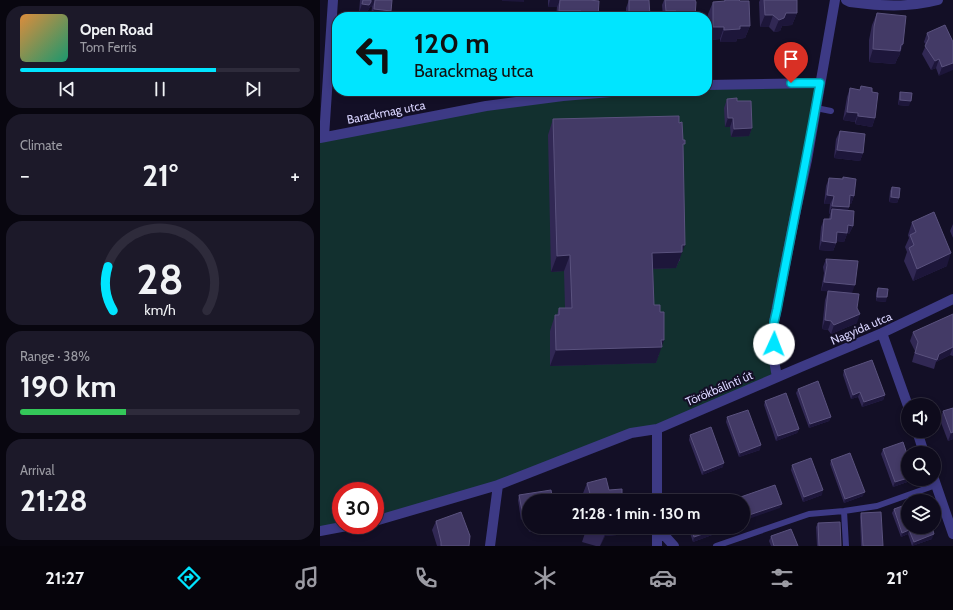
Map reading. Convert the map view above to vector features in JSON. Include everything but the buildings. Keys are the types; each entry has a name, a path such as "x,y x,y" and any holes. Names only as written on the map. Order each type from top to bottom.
{"street":[{"path":"332,12 333,0"},
{"path":"777,377 773,355 774,322 807,160 835,0"},
{"path":"846,0 850,2 884,6 907,6 938,0"},
{"path":"322,137 332,12"},
{"path":"712,85 820,83"},
{"name":"Barackmag utca","path":"322,137 486,106 563,96"},
{"name":"Nagyida utca","path":"777,377 882,334 953,299"},
{"path":"882,334 905,398"},
{"name":"Törökbálinti út","path":"384,518 498,485 631,433 657,429 777,377"},
{"path":"657,429 657,494"},
{"path":"490,546 498,485"},
{"path":"936,486 953,534"},
{"path":"320,531 332,529"},
{"path":"657,534 657,546"},
{"path":"663,534 674,546"}],"lane":[{"path":"816,108 831,111"},
{"path":"716,546 809,514 877,506 925,486"},
{"path":"844,511 846,546"}],"green space":[{"path":"820,83 777,309 777,377 657,429 384,518 384,482 332,482 332,528 320,531 320,138 486,106 577,96 712,96 712,85"}],"route":[{"path":"774,344 774,322 807,160 820,83 791,83"}]}
